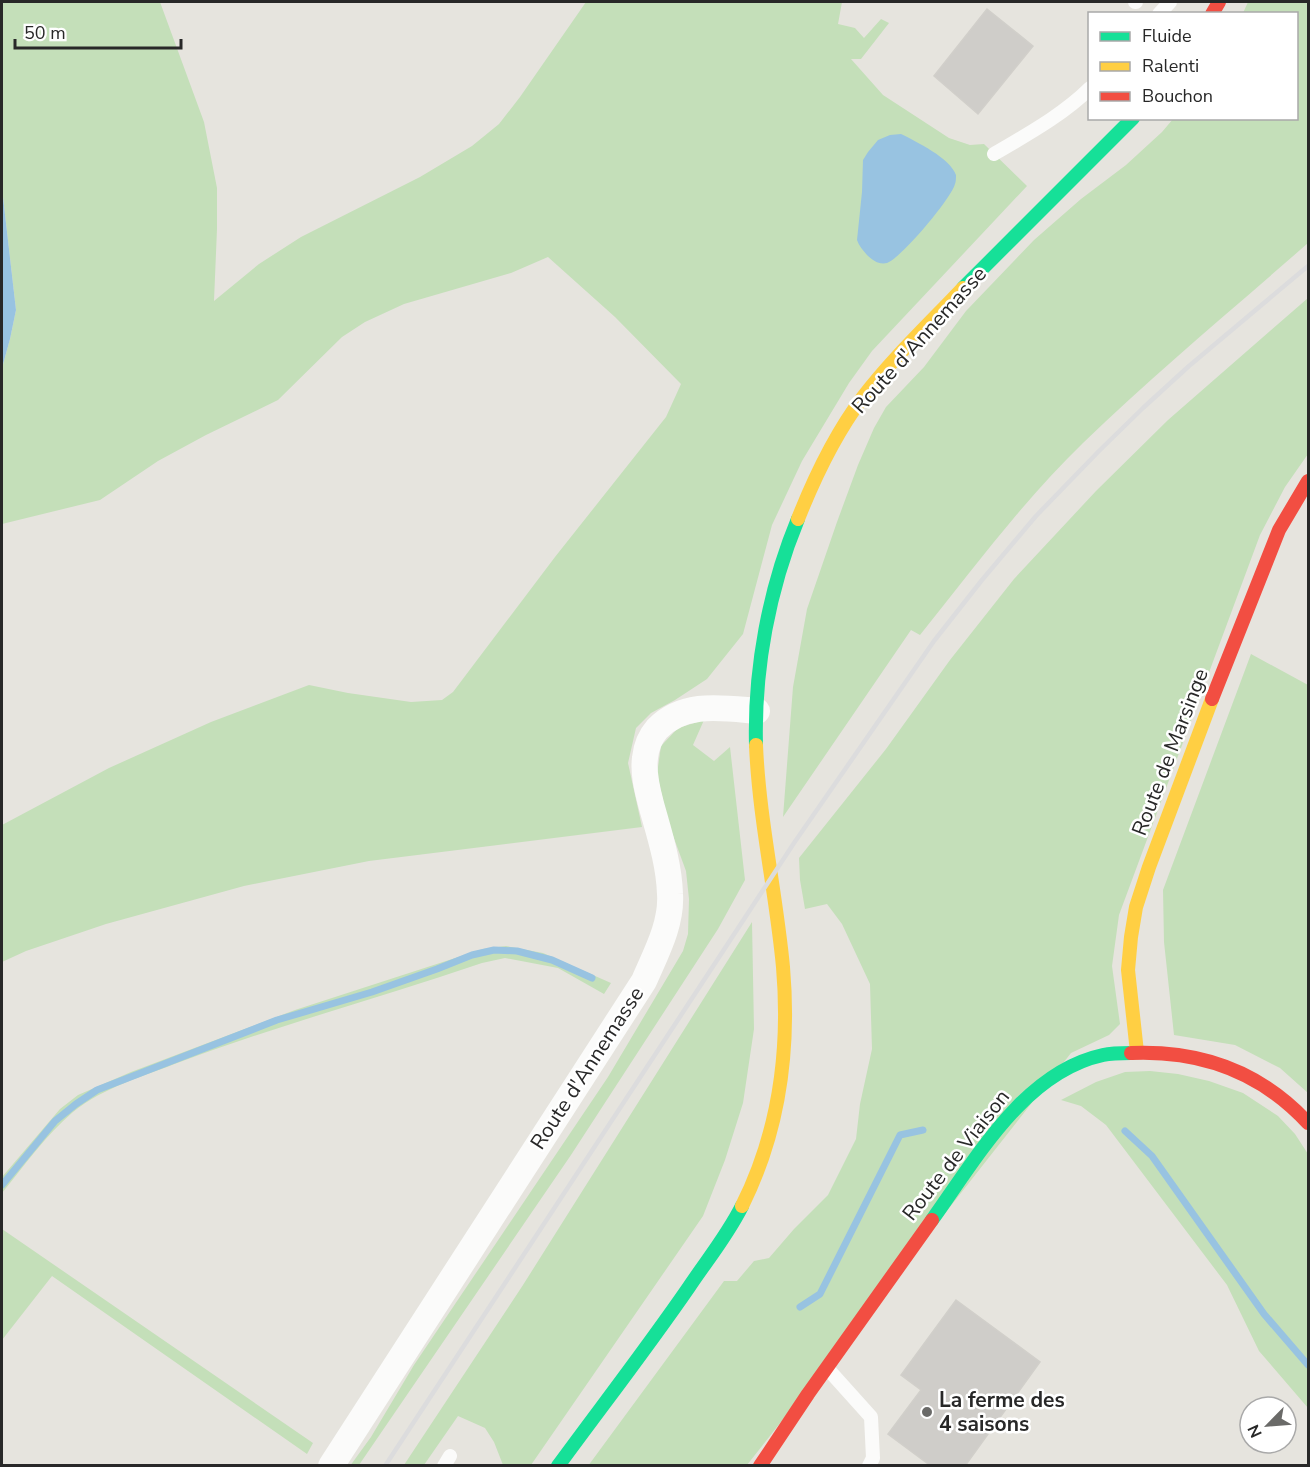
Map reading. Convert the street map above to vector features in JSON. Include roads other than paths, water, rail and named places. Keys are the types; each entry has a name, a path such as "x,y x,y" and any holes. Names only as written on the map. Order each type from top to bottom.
{"main road":[{"name":"Route d'Annemasse","path":"558,1466 675,1308 734,1221 754,1178 771,1130 783,1067 786,1032 785,998 781,949 759,800 757,711 760,666 767,621 795,525 814,481 839,433 864,396 1003,247 1131,120"},
{"name":"Route de Marsinge","path":"1137,1052 1128,970 1136,907 1192,751 1275,539 1308,481"},
{"name":"Route de Viaison","path":"760,1466 982,1149 1012,1112 1039,1086 1072,1067 1105,1055 1137,1052 1170,1053 1189,1056 1245,1074 1290,1103 1308,1123"}],"street":[{"name":"Route d'Annemasse","path":"331,1466 644,981 659,948 669,917 670,896 668,872 646,784 644,759 648,743 654,733 671,717 691,710 704,708 757,711"}],"lane":[{"path":"1201,2 1216,7"},
{"path":"994,154 1037,128 1082,96 1088,89"},
{"path":"827,1368 871,1417 873,1458 869,1466"}],"water":[{"path":"901,134 932,151 947,163 956,175 956,182 945,202 914,240 894,259 881,263 867,255 857,240 863,160 878,140 890,135"},
{"path":"2,195 16,310 2,368"}],"waterway":[{"path":"2,1185 55,1121 97,1090 277,1020 372,992 472,955 494,950 517,951 552,960 592,978"},
{"path":"800,1307 820,1294 900,1135 923,1130"},
{"path":"1125,1131 1152,1156 1264,1314 1308,1365"}],"railway":[{"path":"385,1466 794,843 934,641 1036,516 1099,451 1189,366 1308,266"}],"place":[{"name":"La ferme des 4 saisons","path":"927,1412"}]}
